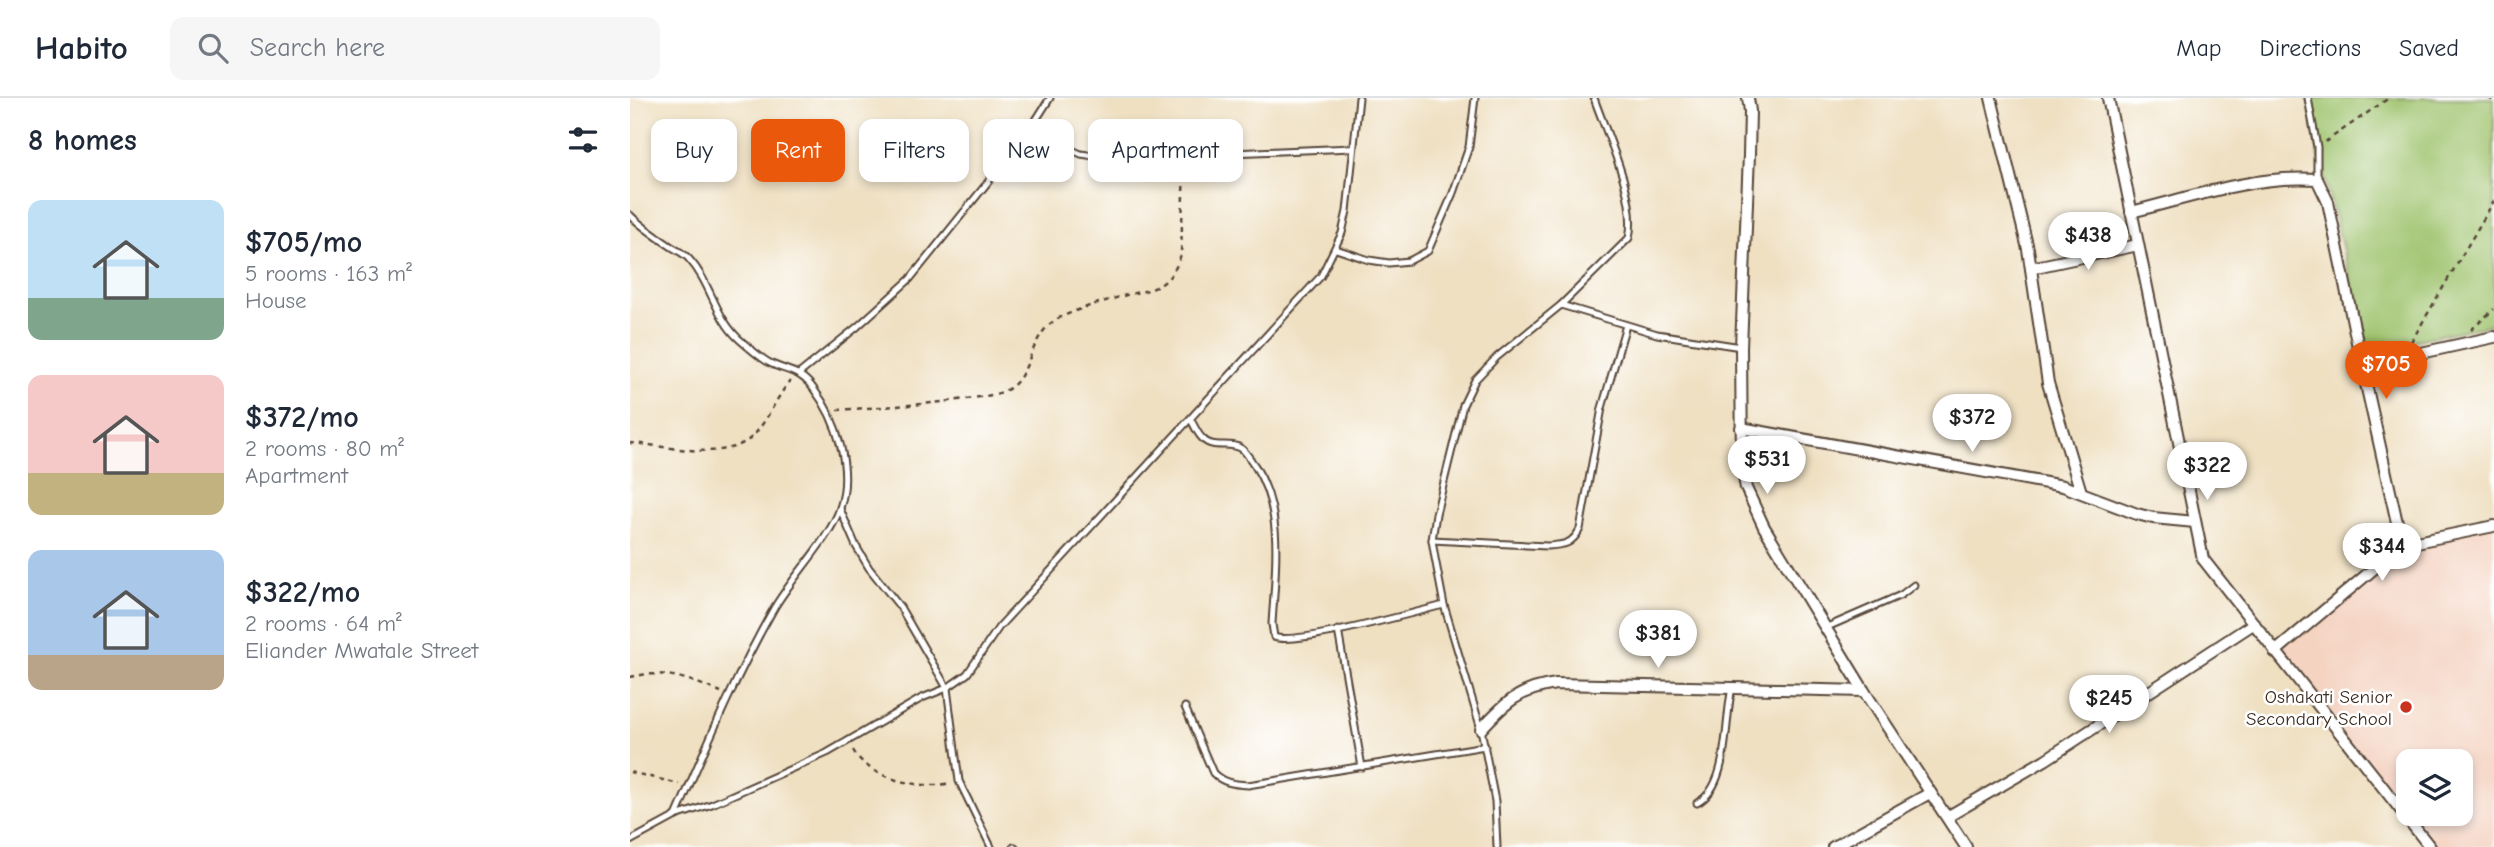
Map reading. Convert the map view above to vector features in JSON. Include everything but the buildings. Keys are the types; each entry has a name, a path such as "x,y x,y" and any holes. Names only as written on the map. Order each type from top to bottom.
{"street":[{"path":"1748,98 1749,155 1741,347 1742,467 1746,488 1764,527 1825,628 1966,847"},
{"path":"1991,98 2031,268 2055,412 2081,492"},
{"path":"2108,98 2203,559 2430,847"},
{"path":"2131,212 2250,183 2289,177 2317,178 2328,202 2402,545"},
{"path":"2031,268 2138,245"},
{"path":"2362,366 2494,338"},
{"path":"1741,428 2063,486 2137,514 2195,522"},
{"path":"2275,652 2402,545 2494,526"},
{"path":"1947,817 2045,760 2253,624"},
{"path":"1481,729 1509,700 1534,687 1545,685 1864,691"},
{"path":"1833,847 1930,793"}],"lane":[{"path":"1037,119 1051,98"},
{"path":"630,841 676,816 763,783 850,740 922,698 947,688 967,674 999,627 1321,276 1336,249 1346,211 1359,98"},
{"path":"1336,249 1369,260 1390,263 1409,261 1428,251 1469,147 1475,98"},
{"path":"1497,847 1496,801 1485,746 1444,605 1432,540 1436,514 1468,391 1483,369 1562,305 1629,238 1632,226 1630,201 1594,98"},
{"path":"2308,98 2317,147 2317,178"},
{"path":"1243,153 1353,148"},
{"path":"800,373 910,279 988,182"},
{"path":"630,215 642,227 687,256 695,266 723,321 738,338 768,362 800,373 814,388 838,434 842,458 844,488 840,509 827,533 772,611 676,816"},
{"path":"1562,305 1684,340 1741,347"},
{"path":"1432,540 1547,546 1562,545 1575,538 1580,529 1602,408 1626,325"},
{"path":"1191,419 1202,439 1209,444 1239,447 1244,450 1261,475 1277,537 1272,624 1274,637 1289,639 1338,630 1444,605"},
{"path":"840,509 869,568 900,607 947,688 959,781 991,847"},
{"path":"1825,628 1901,595 1914,585"},
{"path":"1338,630 1362,767"},
{"path":"1697,803 1710,792 1723,757 1732,688"},
{"path":"1185,707 1213,773 1220,780 1248,785 1485,746"}],"path":[{"path":"2317,147 2389,98"},
{"path":"2488,98 2494,101"},
{"path":"827,411 947,402 1002,392 1015,385 1023,373 1037,338 1058,318 1156,287 1169,278 1177,267 1181,254 1183,182"},
{"path":"2402,357 2494,201"},
{"path":"630,443 704,452 731,447 751,437 781,393 800,373"},
{"path":"630,677 648,673 678,675 730,696"},
{"path":"850,740 863,764 883,774 908,783 929,786 959,781"},
{"path":"630,772 688,787"}],"shaded area":[{"name":"Oshakati Senior Secondary School","path":"2494,526 2494,847 2430,847 2413,826 2473,826 2473,749 2396,749 2396,804 2275,652 2402,545"}],"green space":[{"path":"2308,98 2494,98 2494,324 2368,350 2317,147"}],"place":[{"name":"Oshakati Senior Secondary School","path":"2406,707"}]}
